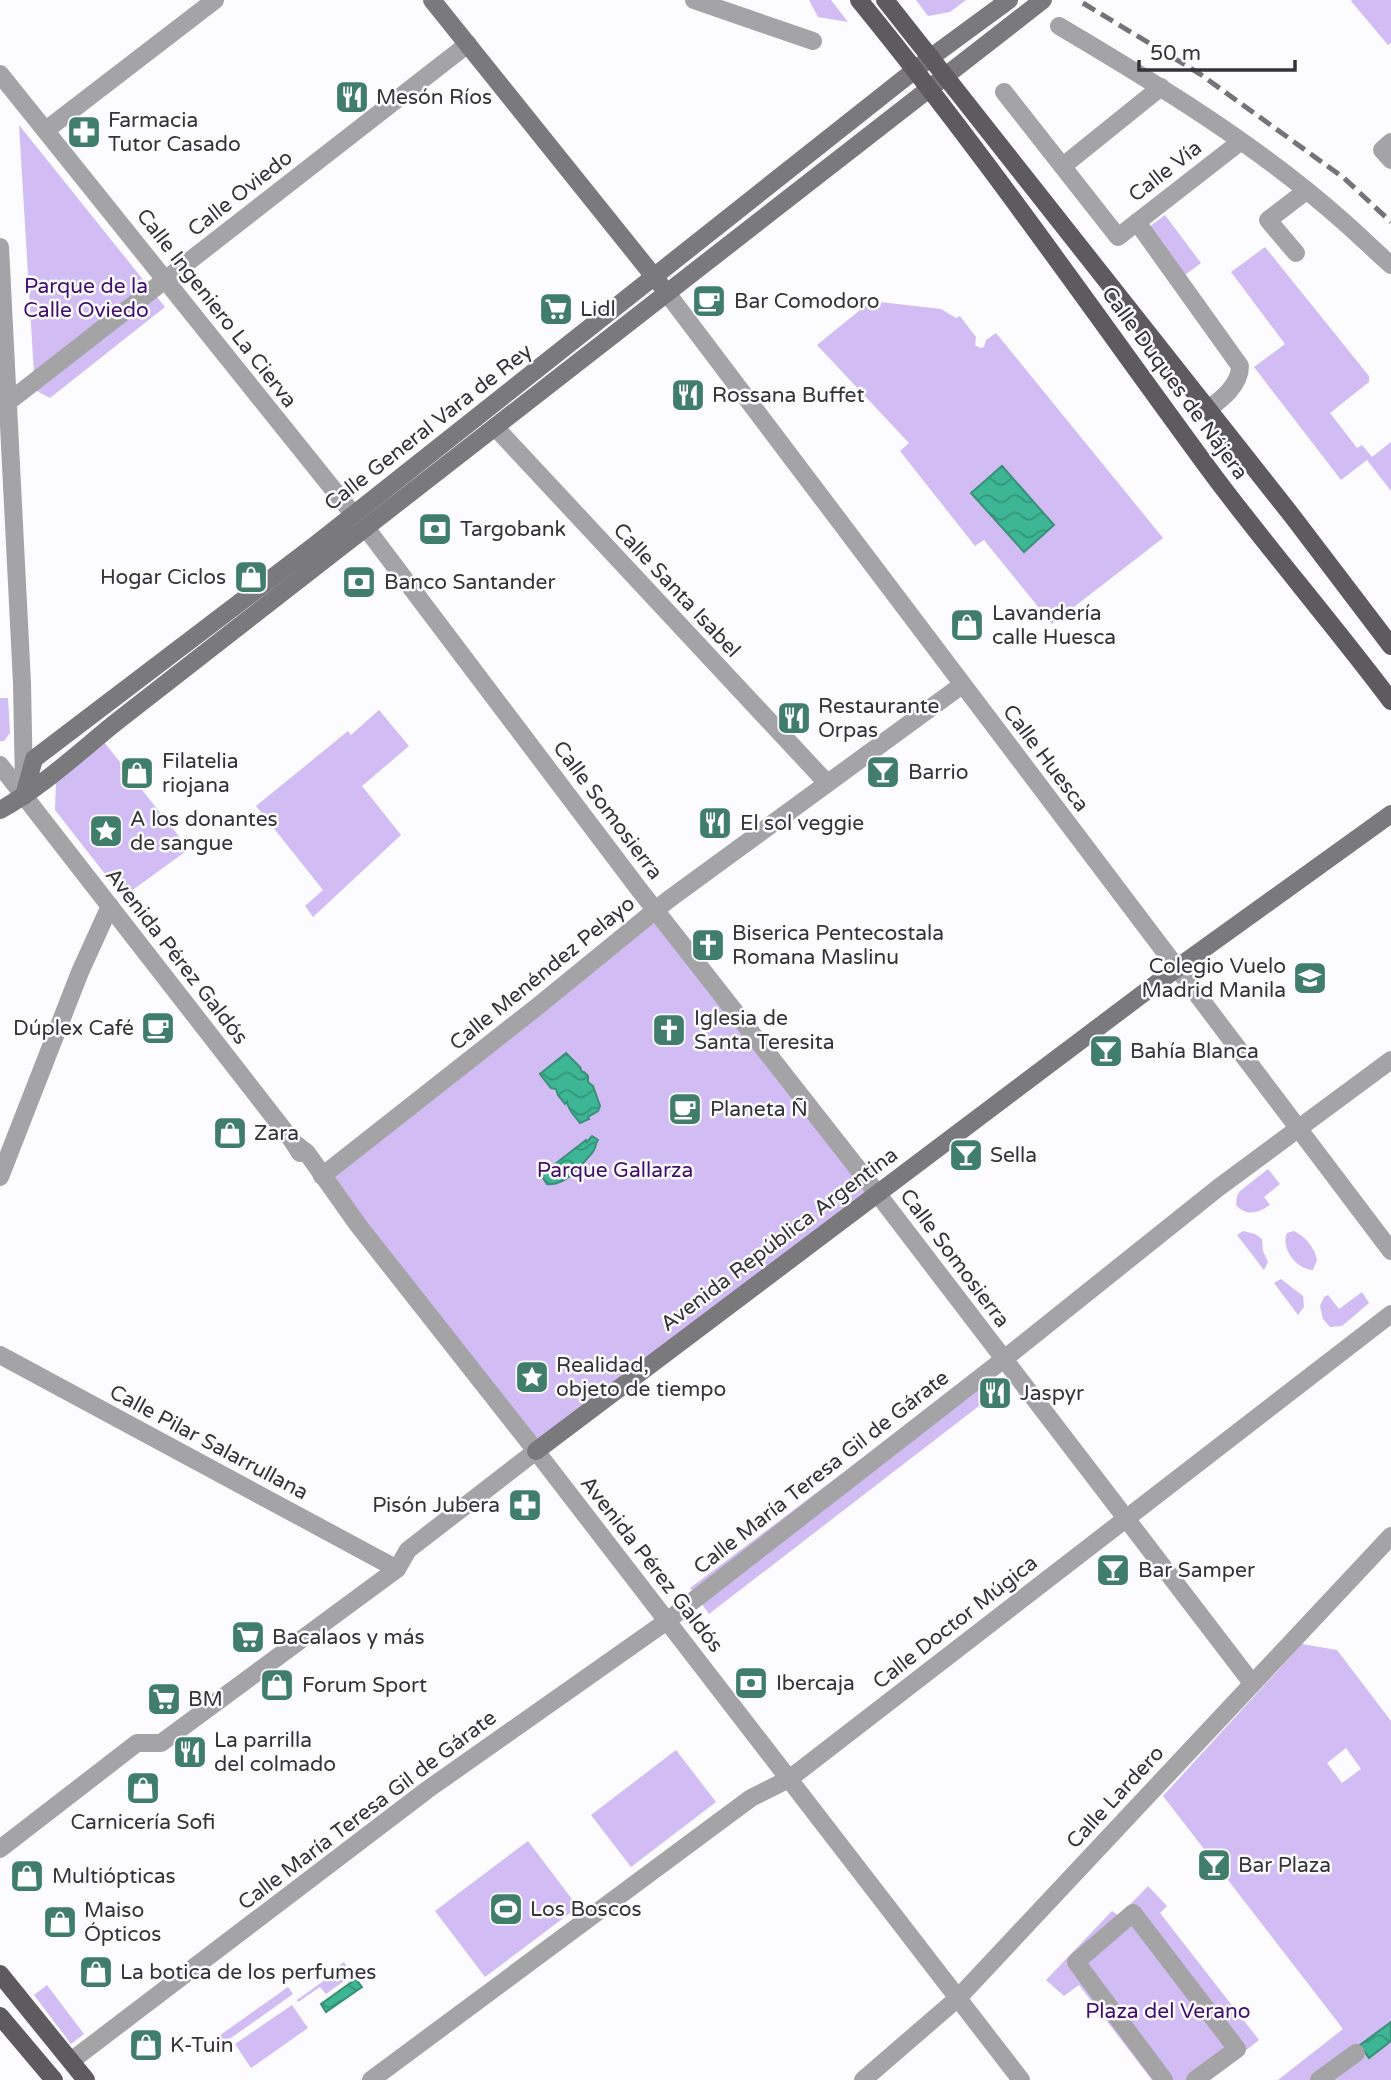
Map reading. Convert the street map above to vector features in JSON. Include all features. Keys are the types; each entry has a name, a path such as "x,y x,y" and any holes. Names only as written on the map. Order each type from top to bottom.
{"main road":[{"path":"432,0 667,293"},
{"name":"Calle Duques de Nájera","path":"859,0 953,120 1216,478 1391,701"},
{"name":"Calle Duques de Nájera","path":"885,0 1391,646"},
{"name":"Calle General Vara de Rey","path":"24,796 34,758 353,514 914,70 1009,0"},
{"path":"928,89 1044,0"},
{"name":"Calle General Vara de Rey","path":"0,810 24,796 928,89"},
{"name":"Avenida República Argentina","path":"536,1451 1177,968 1391,814"},
{"path":"0,1974 86,2080"},
{"path":"0,2016 54,2080"}],"street":[{"path":"46,130 215,0"},
{"path":"694,0 813,41"},
{"name":"Calle Vía","path":"1059,26 1161,87 1240,142 1306,191 1391,265"},
{"name":"Calle Oviedo","path":"7,404 468,44"},
{"name":"Calle Ingeniero La Cierva","path":"0,74 353,514"},
{"path":"1004,92 1063,166 1161,87"},
{"name":"Calle Vía","path":"1063,166 1118,237 1240,142"},
{"path":"1296,253 1268,220 1306,191"},
{"name":"Calle Duques de Nájera","path":"1137,222 1240,366 1240,376 1235,384 1208,410"},
{"path":"0,247 22,683 24,796"},
{"name":"Calle Huesca","path":"667,293 1391,1251"},
{"name":"Calle Santa Isabel","path":"495,427 827,783"},
{"name":"Calle Somosierra","path":"366,528 656,910 1252,1683"},
{"name":"Calle Menéndez Pelayo","path":"322,1176 656,910 962,685"},
{"name":"Avenida Pérez Galdós","path":"0,765 294,1143 307,1153 322,1176 1021,2080"},
{"path":"0,1177 75,985 110,906"},
{"name":"Calle María Teresa Gil de Gárate","path":"71,2061 126,2022 427,1790 667,1621 1298,1127 1391,1060"},
{"name":"Calle Doctor Múgica","path":"371,2080 751,1798 789,1779 1391,1314"},
{"name":"Calle Pilar Salarrullana","path":"0,1355 397,1569"},
{"name":"Avenida República Argentina","path":"0,1849 137,1743 161,1743 397,1569 408,1550 536,1451"},
{"name":"Calle Lardero","path":"863,2080 958,1998 1391,1535"},
{"path":"1164,2080 1076,1962 1133,1913 1237,2049 1195,2080"},
{"path":"1319,2080 1356,2053"}],"green space":[{"path":"809,0 831,0 848,22 818,17"},
{"path":"916,0 966,0 950,12 928,16"},
{"path":"1352,0 1391,0 1391,43 1388,45"},
{"name":"Parque de la Calle Oviedo","path":"19,125 165,307 50,398 35,390"},
{"path":"1165,215 1201,263 1185,275 1149,227"},
{"path":"1265,247 1369,376 1369,382 1330,413 1357,448 1362,445 1372,457 1391,442 1391,491 1367,460 1341,480 1254,367 1285,344 1231,272"},
{"path":"880,302 941,309 956,318 960,316 976,337 975,345 980,348 996,333 1163,538 1052,624 984,540 975,546 900,451 909,443 817,345 865,306"},
{"path":"0,698 8,698 10,733 4,741 0,741"},
{"path":"379,710 409,746 362,786 401,835 313,917 305,906 323,890 256,806 348,731 351,735"},
{"path":"104,742 189,849 123,897 55,810 56,781"},
{"name":"Parque Gallarza","path":"656,910 877,1193 536,1451 322,1176"},
{"path":"1268,1169 1280,1184 1264,1197 1270,1205 1253,1212 1240,1209 1236,1205 1240,1191"},
{"path":"1243,1231 1262,1239 1268,1262 1264,1270 1237,1235"},
{"path":"1294,1231 1306,1239 1314,1251 1317,1260 1313,1270 1301,1266 1288,1251 1285,1239 1287,1233"},
{"path":"1281,1279 1303,1296 1304,1307 1298,1315 1274,1283"},
{"path":"1362,1292 1369,1303 1342,1326 1330,1327 1323,1319 1320,1306 1324,1297 1328,1295 1339,1309"},
{"path":"970,1377 988,1399 709,1614 690,1588"},
{"path":"1302,1644 1337,1650 1391,1721 1391,2080 1278,2080 1343,2029 1163,1796","holes":["1346,1748 1361,1769 1342,1783 1327,1763"]},
{"path":"676,1750 716,1802 631,1867 591,1815"},
{"name":"Los Boscos","path":"528,1841 578,1907 485,1977 435,1911"},
{"name":"Plaza del Verano","path":"1148,1886 1167,1906 1160,1913 1259,2040 1208,2080 1152,2080 1079,1985 1064,1996 1046,1980 1112,1911 1119,1916"},
{"path":"344,1962 352,1975 326,1994 320,1987 298,2002 297,2000 329,1977 328,1974"},
{"path":"47,1985 84,2034 71,2044 34,1995"},
{"path":"288,1987 293,1994 221,2045 216,2038"},
{"path":"292,2005 308,2028 251,2068 235,2044"}],"water":[{"path":"1002,466 1054,525 1024,552 971,493"},
{"path":"566,1053 588,1076 588,1082 593,1086 600,1106 589,1119 580,1123 567,1102 565,1104 556,1089 551,1088 540,1074"},
{"path":"592,1136 598,1140 594,1150 579,1168 561,1182 547,1184 541,1175"},
{"path":"356,1979 362,1987 326,2012 321,2004"},
{"path":"1391,2022 1391,2041 1369,2058 1360,2045"}],"railway":[{"path":"1083,3 1200,74 1344,178 1391,222"}],"place":[{"name":"Mesón Ríos","path":"352,97"},
{"name":"Farmacia Tutor Casado","path":"84,132"},
{"name":"Bar Comodoro","path":"709,301"},
{"name":"Lidl","path":"556,309"},
{"name":"Rossana Buffet","path":"688,395"},
{"name":"Targobank","path":"435,529"},
{"name":"Hogar Ciclos","path":"251,577"},
{"name":"Banco Santander","path":"359,582"},
{"name":"Lavandería calle Huesca","path":"967,625"},
{"name":"Restaurante Orpas","path":"794,718"},
{"name":"Barrio","path":"883,772"},
{"name":"Filatelia riojana","path":"137,773"},
{"name":"El sol veggie","path":"715,823"},
{"name":"A los donantes de sangue","path":"106,831"},
{"name":"Biserica Pentecostala Romana Maslinu","path":"708,945"},
{"name":"Colegio Vuelo Madrid Manila","path":"1310,978"},
{"name":"Dúplex Café","path":"158,1028"},
{"name":"Iglesia de Santa Teresita","path":"669,1030"},
{"name":"Bahía Blanca","path":"1106,1051"},
{"name":"Planeta Ñ","path":"685,1109"},
{"name":"Zara","path":"230,1133"},
{"name":"Sella","path":"966,1155"},
{"name":"Realidad, objeto de tiempo","path":"532,1377"},
{"name":"Jaspyr","path":"995,1393"},
{"name":"Pisón Jubera","path":"525,1505"},
{"name":"Bar Samper","path":"1113,1570"},
{"name":"Bacalaos y más","path":"248,1637"},
{"name":"Ibercaja","path":"751,1683"},
{"name":"Forum Sport","path":"277,1685"},
{"name":"BM","path":"164,1699"},
{"name":"La parrilla del colmado","path":"190,1752"},
{"name":"Carnicería Sofi","path":"143,1788"},
{"name":"Bar Plaza","path":"1214,1865"},
{"name":"Multiópticas","path":"27,1876"},
{"name":"Los Boscos","path":"506,1909"},
{"name":"Maiso Ópticos","path":"60,1922"},
{"name":"La botica de los perfumes","path":"96,1972"},
{"name":"K-Tuin","path":"146,2045"}]}
